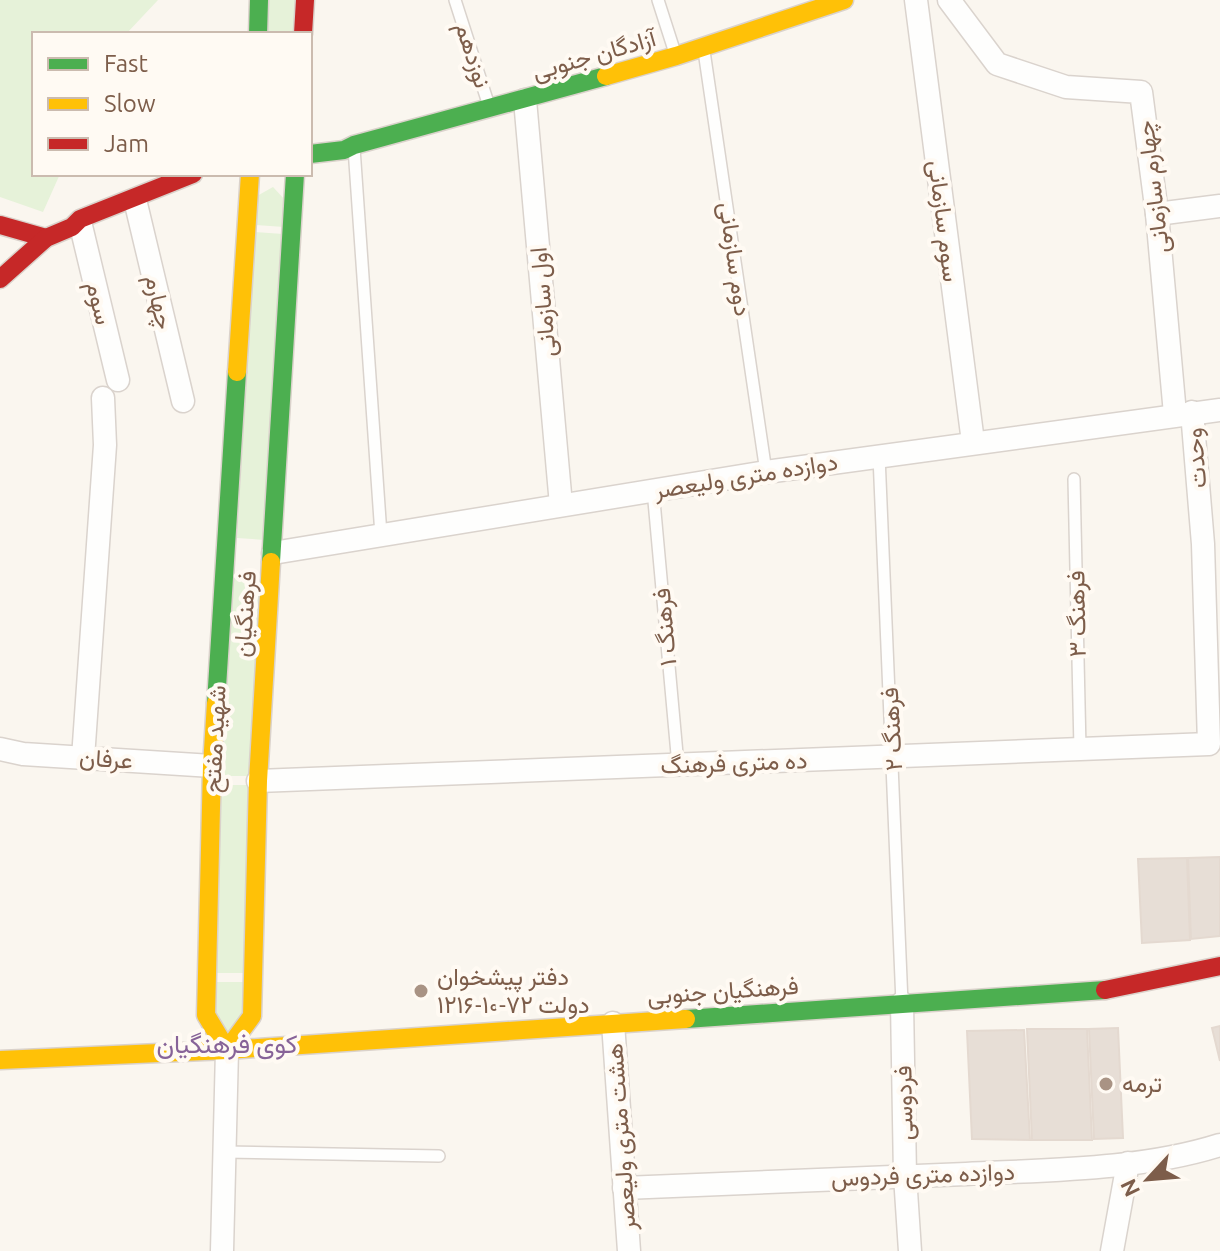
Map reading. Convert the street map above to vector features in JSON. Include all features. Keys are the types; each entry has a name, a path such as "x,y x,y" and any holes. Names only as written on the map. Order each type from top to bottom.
{"main road":[{"path":"258,32 259,0"},
{"path":"303,32 305,0"},
{"name":"آزادگان جنوبی","path":"312,154 344,150 525,100 676,56 844,0"},
{"name":"آزادگان جنوبی","path":"312,147 354,145"},
{"path":"76,226 80,219 188,176"},
{"path":"0,279 46,238 204,176"},
{"name":"شهید مفتح","path":"227,1050 206,1015 212,766 250,176"},
{"name":"فرهنگیان","path":"227,1050 252,1016 258,781 295,176"},
{"path":"0,225 46,238"},
{"path":"0,269 22,257"},
{"name":"فرهنگیان جنوبی","path":"0,1060 227,1050 1116,989 1220,966"}],"street":[{"name":"سوم سازمانی","path":"916,0 973,442"},
{"name":"چهارم سازمانی","path":"949,0 997,64 1066,87 1141,92 1183,413"},
{"name":"اول سازمانی","path":"525,100 561,505"},
{"name":"چهارم","path":"136,204 183,401"},
{"path":"1157,214 1220,206"},
{"name":"سوم","path":"76,226 118,380"},
{"path":"83,758 105,445 103,398"},
{"name":"دوازده متری ولیعصر","path":"273,553 653,489 1220,410"},
{"name":"وحدت","path":"1183,413 1211,543 1214,682 1209,744"},
{"name":"ده متری فرهنگ","path":"258,781 1209,744"},
{"name":"عرفان","path":"0,749 23,754 212,766"},
{"name":"فردوسی","path":"902,1003 905,1176 910,1251"},
{"name":"هشت متری ولیعصر","path":"613,1023 629,1251"},
{"path":"222,1251 227,1050"},
{"name":"دوازده متری فردوس","path":"624,1188 1044,1170 1128,1163 1220,1145"},
{"path":"1112,1251 1128,1163"}],"lane":[{"name":"نوزدهم","path":"455,0 490,109"},
{"path":"658,0 676,56"},
{"name":"دوم سازمانی","path":"703,47 766,472"},
{"path":"354,145 381,535"},
{"name":"فرهنگ ۲","path":"879,456 902,1003"},
{"name":"فرهنگ ۳","path":"1074,479 1080,749"},
{"name":"فرهنگ ۱","path":"653,489 678,765"},
{"path":"224,1152 439,1156"}],"green space":[{"path":"0,0 158,0 128,32 32,32 32,176 59,176 43,212 0,197"},
{"path":"267,0 296,0 294,32 265,32"},
{"path":"273,187 285,200 284,227 256,225 257,196"},
{"path":"255,232 283,234 265,540 237,538"},
{"path":"234,578 262,579 252,776 222,776"},
{"path":"220,785 251,785 246,973 216,973"},
{"path":"216,982 245,982 244,1012 228,1034 215,1013"}],"building":[{"path":"1220,857 1220,936 1191,939 1188,858"},
{"path":"1187,858 1190,940 1142,943 1138,859"},
{"path":"1220,1026 1220,1061 1212,1028"},
{"name":"ترمه","path":"1118,1028 1123,1138 1094,1139 1089,1029"},
{"path":"1027,1029 1087,1029 1092,1140 1032,1140"},
{"path":"1024,1030 1030,1140 972,1139 967,1031"}],"traffic: fast":[{"path":"258,32 259,0"},
{"path":"312,154 344,150 606,76"},
{"path":"271,562 295,176"},
{"path":"216,703 237,372"},
{"path":"686,1019 1105,990"}],"traffic: slow":[{"path":"606,76 844,0"},
{"path":"237,372 250,176"},
{"path":"227,1050 252,1016 258,781 271,562"},
{"path":"216,703 206,1015 227,1050"},
{"path":"0,1060 227,1050 686,1019"}],"traffic: jam":[{"path":"303,32 305,0"},
{"path":"0,279 46,238 72,227 80,219 188,176"},
{"path":"0,225 46,238"},
{"path":"1105,990 1220,966"}],"place":[{"name":"دفتر پیشخوان دولت ۷۲-۱۰-۱۲۱۶","path":"421,991"},
{"name":"ترمه","path":"1106,1084"}],"district":[{"name":"کوی فرهنگیان","path":"227,1044"}]}
